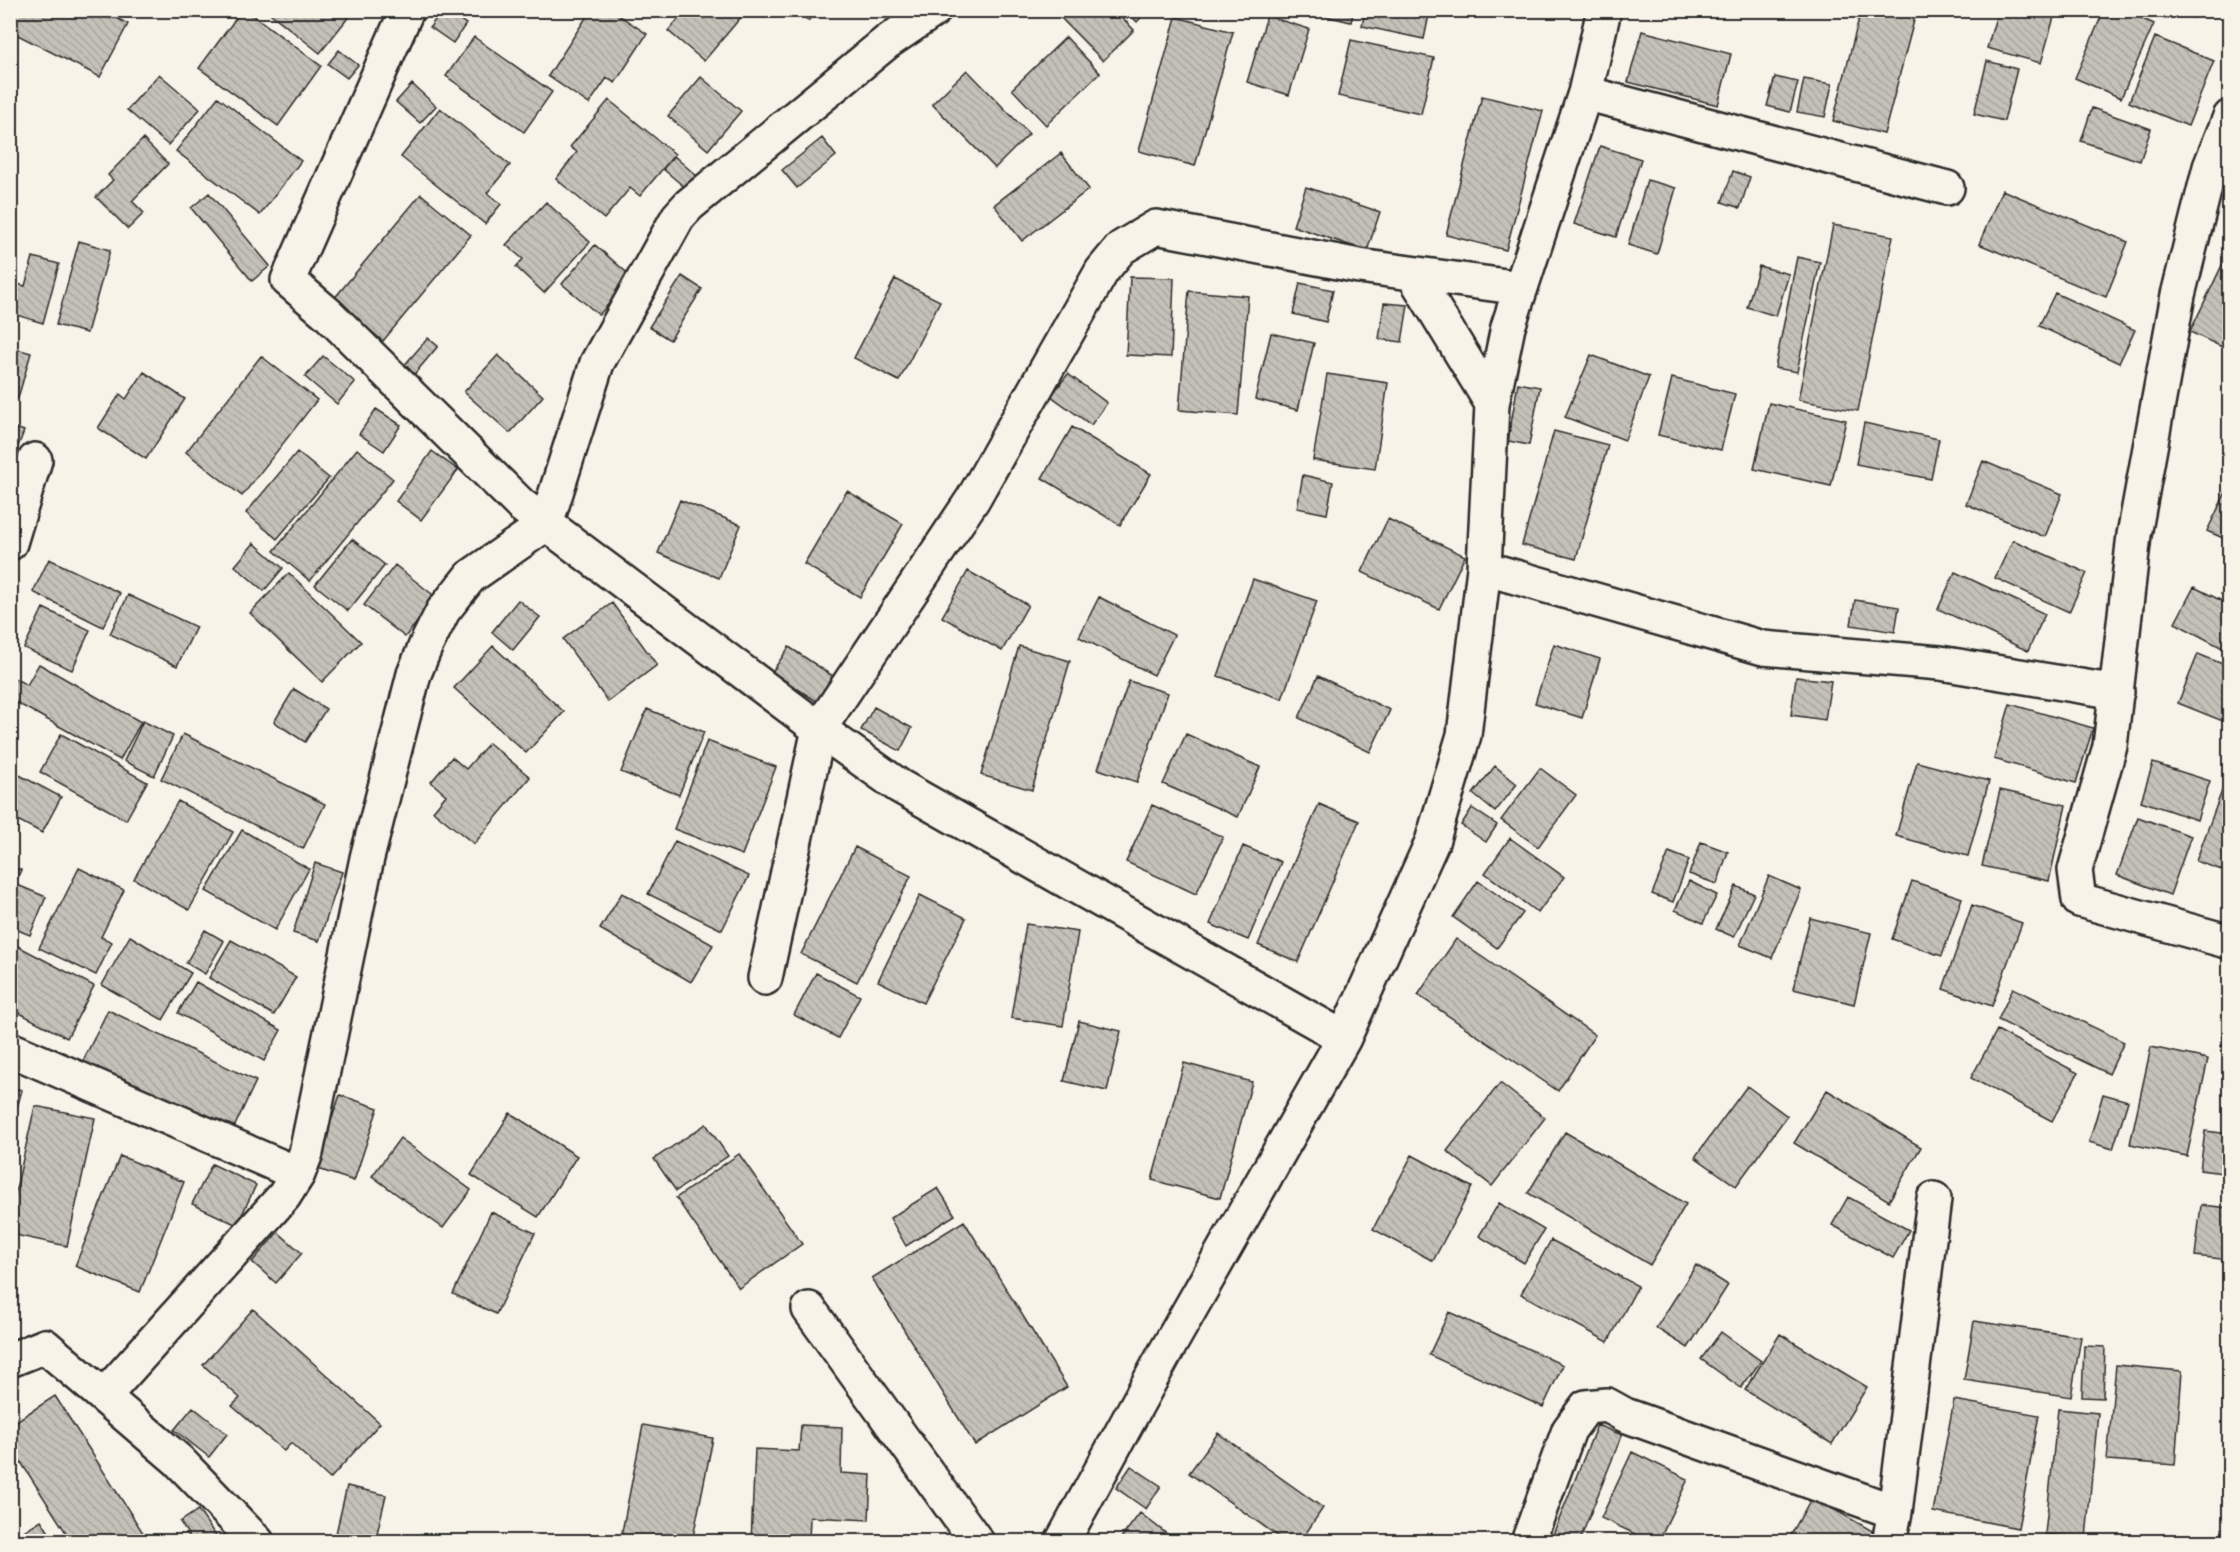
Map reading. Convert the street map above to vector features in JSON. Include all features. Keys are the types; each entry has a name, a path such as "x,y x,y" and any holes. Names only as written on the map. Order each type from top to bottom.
{"street":[{"path":"407,10 288,280 336,322 521,505 819,729 899,786 1344,1038"},
{"path":"104,1396 285,1196 298,1174 306,1153 367,858 414,674 443,611 470,577 546,524 597,363 678,217 689,205 887,42 934,10"},
{"path":"1062,1542 1164,1355 1344,1038 1431,842 1464,735 1484,568 1492,404 1508,327 1585,93 1604,10"},
{"path":"1585,93 1947,188"},
{"path":"2229,117 2210,167 2178,295 2134,535 2110,746 2075,870 2079,900 2229,942"},
{"path":"765,978 819,729 973,499 1102,271 1121,248 1156,227 1359,266 1521,288"},
{"path":"1413,274 1492,404"},
{"path":"10,543 36,460"},
{"path":"1484,568 1764,648 1940,663 2117,692"},
{"path":"10,1049 298,1174"},
{"path":"1528,1542 1569,1430 1586,1407 1606,1406 1892,1527 1934,1199"},
{"path":"809,1309 977,1542"},
{"path":"10,1360 45,1346 178,1460 257,1542"}],"building":[{"path":"10,10 102,10 128,24 100,77 10,31"},
{"path":"242,10 246,10 321,66 278,126 199,68"},
{"path":"266,10 347,10 351,14 320,53"},
{"path":"442,10 446,10 466,24 453,43 430,27"},
{"path":"591,10 611,10 647,34 615,83 607,78 589,104 548,76"},
{"path":"686,10 747,10 704,61 668,31"},
{"path":"797,10 818,10 808,21"},
{"path":"1063,10 1115,10 1134,30 1103,61 1058,15"},
{"path":"1125,10 1148,10 1137,22"},
{"path":"1300,10 1354,10 1351,22"},
{"path":"1365,10 1430,10 1424,39 1362,26"},
{"path":"1861,10 1905,10 1916,13 1884,134 1833,121"},
{"path":"1998,10 2056,10 2041,63 1987,48"},
{"path":"2104,10 2123,10 2154,24 2121,98 2075,78"},
{"path":"2176,10 2197,10 2193,18"},
{"path":"1267,16 1309,29 1289,95 1247,82"},
{"path":"1176,17 1233,32 1195,166 1139,151"},
{"path":"1642,31 1731,54 1718,105 1628,82"},
{"path":"474,37 552,92 524,132 446,76"},
{"path":"1066,37 1100,73 1046,125 1012,89"},
{"path":"2155,37 2214,61 2188,126 2129,102"},
{"path":"1351,40 1434,58 1421,114 1338,96"},
{"path":"339,50 358,65 347,78 328,64"},
{"path":"1987,61 2017,69 2004,121 1974,114"},
{"path":"967,70 1029,134 995,168 932,104"},
{"path":"159,74 200,109 168,145 127,110"},
{"path":"701,77 741,111 708,150 668,116"},
{"path":"1775,77 1798,82 1790,112 1767,106"},
{"path":"1804,79 1832,84 1825,117 1797,112"},
{"path":"412,84 436,106 420,123 396,102"},
{"path":"1482,96 1543,111 1506,250 1446,235"},
{"path":"218,97 301,161 260,215 176,151"},
{"path":"609,100 675,154 640,196 630,188 604,219 556,179 577,152 570,147"},
{"path":"440,108 510,165 487,193 501,204 485,224 401,157"},
{"path":"2092,108 2151,129 2140,161 2081,141"},
{"path":"822,138 836,156 797,188 782,170"},
{"path":"143,139 168,164 132,201 144,213 128,229 96,197 113,180 108,175"},
{"path":"1600,146 1641,159 1616,237 1574,224"},
{"path":"1061,153 1089,189 1022,241 994,205"},
{"path":"674,156 698,177 688,190 663,169"},
{"path":"1733,171 1750,177 1740,208 1722,202"},
{"path":"1647,180 1676,188 1657,254 1628,245"},
{"path":"1306,187 1380,212 1367,251 1293,226"},
{"path":"2002,190 2128,242 2106,297 1979,244"},
{"path":"209,193 270,266 252,281 191,208"},
{"path":"421,194 471,235 383,341 333,300"},
{"path":"546,202 590,242 544,293 516,267 523,259 506,245"},
{"path":"1833,225 1893,236 1858,411 1798,400"},
{"path":"79,241 110,250 87,333 56,325"},
{"path":"595,245 632,277 599,315 562,284"},
{"path":"33,257 59,264 43,323 10,313 10,305 17,284 25,286"},
{"path":"1797,257 1820,262 1797,372 1775,368"},
{"path":"2226,257 2230,258 2230,333 2222,347 2190,332"},
{"path":"1759,266 1789,274 1776,316 1747,307"},
{"path":"682,276 702,289 670,340 649,327"},
{"path":"1130,277 1174,278 1171,357 1126,355"},
{"path":"895,279 940,301 899,381 854,358"},
{"path":"1300,283 1333,290 1326,322 1293,314"},
{"path":"1189,291 1248,296 1238,415 1179,410"},
{"path":"2055,293 2135,330 2119,363 2039,326"},
{"path":"1384,303 1408,305 1402,342 1379,339"},
{"path":"1271,333 1314,343 1298,410 1255,399"},
{"path":"428,338 438,346 412,377 402,368"},
{"path":"10,347 31,353 18,398 10,396"},
{"path":"498,355 543,396 510,433 464,392"},
{"path":"1591,355 1649,377 1625,440 1565,417"},
{"path":"261,356 317,400 242,496 186,452"},
{"path":"323,356 355,382 337,404 305,377"},
{"path":"144,372 185,399 146,459 98,428 120,394 126,399"},
{"path":"1068,374 1107,403 1091,425 1051,396"},
{"path":"1327,374 1388,383 1375,469 1313,460"},
{"path":"1672,378 1735,394 1721,450 1658,435"},
{"path":"1518,383 1540,387 1529,445 1508,441"},
{"path":"1769,403 1846,420 1831,486 1754,469"},
{"path":"376,409 401,425 384,451 359,434"},
{"path":"1864,423 1939,439 1931,479 1856,464"},
{"path":"10,426 24,431 10,468"},
{"path":"1072,427 1151,474 1120,525 1042,478"},
{"path":"1554,431 1608,445 1576,559 1522,545"},
{"path":"357,449 393,479 310,581 274,551"},
{"path":"432,451 458,470 421,520 396,501"},
{"path":"297,452 329,478 277,539 246,513"},
{"path":"1983,461 2062,494 2045,537 1966,504"},
{"path":"1303,475 1333,482 1327,514 1297,508"},
{"path":"847,491 903,524 860,597 804,564"},
{"path":"2226,492 2230,493 2230,541 2207,531"},
{"path":"680,500 741,525 719,578 658,553"},
{"path":"1388,519 1465,556 1439,609 1362,572"},
{"path":"352,539 385,565 348,611 315,585"},
{"path":"2013,540 2087,573 2069,612 1995,578"},
{"path":"254,543 283,568 264,591 235,566"},
{"path":"49,559 120,593 103,627 33,592"},
{"path":"395,565 437,598 405,637 364,605"},
{"path":"968,571 1028,605 1002,651 942,617"},
{"path":"1955,572 2045,614 2028,651 1938,609"},
{"path":"289,573 361,642 322,682 250,613"},
{"path":"1253,579 1317,601 1282,699 1218,676"},
{"path":"2230,579 2230,599 2221,594"},
{"path":"2194,587 2230,605 2230,652 2175,623"},
{"path":"128,595 196,627 177,666 110,634"},
{"path":"1099,597 1174,635 1154,675 1079,637"},
{"path":"518,600 540,617 513,650 492,632"},
{"path":"1855,600 1899,607 1895,632 1851,625"},
{"path":"612,603 657,665 608,702 563,639"},
{"path":"43,608 90,630 72,670 24,648"},
{"path":"1554,644 1600,659 1582,718 1535,703"},
{"path":"493,646 564,712 526,753 454,688"},
{"path":"1019,646 1070,661 1032,790 981,775"},
{"path":"789,647 842,682 825,707 772,672"},
{"path":"2198,654 2230,667 2230,724 2178,703"},
{"path":"39,664 141,722 120,760 10,699 10,676 27,685"},
{"path":"1318,676 1390,710 1370,752 1299,718"},
{"path":"1796,677 1831,681 1825,720 1791,715"},
{"path":"1129,681 1168,693 1137,782 1098,769"},
{"path":"294,689 326,709 305,742 274,722"},
{"path":"2010,704 2093,728 2076,783 1994,759"},
{"path":"874,707 912,728 900,751 861,730"},
{"path":"647,709 704,732 679,795 621,772"},
{"path":"143,721 173,736 154,776 124,761"},
{"path":"61,734 147,782 126,820 40,772"},
{"path":"183,734 325,804 303,849 161,779"},
{"path":"1186,734 1260,767 1238,817 1163,784"},
{"path":"707,741 776,767 742,855 674,829"},
{"path":"489,743 530,777 474,844 433,811 446,795 431,782 452,757 466,769"},
{"path":"1917,762 1989,781 1968,856 1896,836"},
{"path":"2153,763 2210,781 2197,820 2141,801"},
{"path":"1495,766 1517,784 1495,812 1473,794"},
{"path":"1540,768 1576,795 1538,847 1501,820"},
{"path":"2230,769 2230,873 2196,861"},
{"path":"10,770 61,797 42,833 10,816"},
{"path":"2000,790 2066,805 2049,881 1982,866"},
{"path":"178,801 233,832 189,910 134,879"},
{"path":"1319,804 1359,821 1298,962 1258,945"},
{"path":"1152,805 1223,837 1196,894 1126,862"},
{"path":"1472,808 1497,825 1486,842 1461,825"},
{"path":"2138,817 2191,836 2170,895 2117,875"},
{"path":"242,830 309,869 275,930 206,891"},
{"path":"1510,838 1564,877 1538,913 1485,873"},
{"path":"675,841 749,876 722,930 648,894"},
{"path":"1701,842 1728,852 1717,884 1689,874"},
{"path":"1243,846 1281,862 1248,940 1210,924"},
{"path":"855,847 911,876 857,982 801,954"},
{"path":"1669,852 1689,860 1673,902 1652,894"},
{"path":"315,863 342,872 319,941 293,933"},
{"path":"10,866 21,870 15,884 46,897 30,935 10,927"},
{"path":"79,868 124,890 101,937 112,942 96,975 39,948"},
{"path":"1769,876 1801,890 1772,958 1740,945"},
{"path":"1478,881 1523,913 1497,948 1453,917"},
{"path":"1689,881 1717,895 1703,923 1675,910"},
{"path":"1912,881 1962,898 1942,956 1892,939"},
{"path":"1736,886 1754,894 1734,937 1716,929"},
{"path":"622,893 713,945 691,982 600,929"},
{"path":"920,895 966,918 923,1003 878,981"},
{"path":"1972,905 2022,923 1992,1006 1943,989"},
{"path":"1810,918 1871,933 1854,1004 1793,989"},
{"path":"1026,924 1078,932 1063,1026 1011,1018"},
{"path":"205,930 224,941 205,974 186,963"},
{"path":"130,936 191,973 163,1020 102,985"},
{"path":"1456,939 1595,1035 1558,1091 1418,995"},
{"path":"231,940 296,977 274,1015 209,978"},
{"path":"10,942 94,986 67,1038 10,1008"},
{"path":"816,973 860,996 838,1038 794,1015"},
{"path":"196,982 281,1030 264,1061 178,1013"},
{"path":"2013,988 2124,1042 2109,1074 1998,1020"},
{"path":"108,1010 256,1081 230,1136 81,1065"},
{"path":"2227,1014 2230,1015 2230,1047 2221,1046"},
{"path":"1079,1021 1121,1031 1107,1091 1064,1081"},
{"path":"1997,1030 2078,1073 2052,1121 1971,1078"},
{"path":"2151,1047 2208,1059 2187,1156 2130,1144"},
{"path":"1184,1063 1252,1082 1220,1198 1152,1180"},
{"path":"1500,1083 1545,1118 1492,1186 1447,1151"},
{"path":"1747,1086 1787,1116 1736,1186 1695,1157"},
{"path":"10,1087 22,1090 10,1133"},
{"path":"1827,1090 1921,1147 1889,1201 1794,1143"},
{"path":"2103,1094 2128,1101 2113,1149 2089,1142"},
{"path":"340,1095 378,1108 354,1181 315,1168"},
{"path":"35,1106 95,1118 67,1246 10,1234 10,1216"},
{"path":"510,1113 577,1156 538,1217 471,1175"},
{"path":"706,1124 728,1156 676,1191 654,1159"},
{"path":"2205,1131 2230,1134 2230,1174 2200,1170"},
{"path":"1565,1132 1686,1204 1650,1265 1528,1193"},
{"path":"400,1138 471,1190 443,1228 372,1176"},
{"path":"739,1154 802,1244 739,1288 676,1198"},
{"path":"1412,1155 1472,1187 1433,1261 1373,1229"},
{"path":"120,1156 184,1182 140,1292 75,1266"},
{"path":"212,1164 256,1185 237,1225 192,1204"},
{"path":"938,1188 955,1215 906,1246 890,1218"},
{"path":"1848,1197 1909,1230 1893,1258 1832,1225"},
{"path":"1499,1203 1544,1230 1524,1263 1479,1236"},
{"path":"2201,1205 2230,1208 2230,1260 2195,1256"},
{"path":"491,1212 535,1233 496,1314 453,1294"},
{"path":"964,1221 1067,1387 975,1445 872,1278"},
{"path":"278,1232 302,1253 276,1283 252,1262"},
{"path":"1551,1240 1638,1286 1608,1342 1521,1294"},
{"path":"1696,1265 1728,1285 1688,1348 1656,1328"},
{"path":"253,1309 380,1423 330,1479 291,1443 284,1451 232,1406 240,1398 203,1365"},
{"path":"1449,1312 1563,1365 1543,1407 1429,1355"},
{"path":"1974,1321 2081,1337 2071,1397 1964,1380"},
{"path":"1721,1332 1761,1361 1741,1388 1701,1359"},
{"path":"1780,1334 1867,1387 1832,1444 1745,1390"},
{"path":"2084,1346 2105,1347 2103,1398 2082,1397"},
{"path":"2116,1365 2182,1371 2175,1465 2107,1460"},
{"path":"55,1396 147,1539 143,1542 72,1542 10,1445 10,1425"},
{"path":"1954,1400 2039,1415 2018,1528 1933,1512"},
{"path":"193,1407 227,1434 209,1457 174,1430"},
{"path":"2058,1409 2098,1413 2086,1538 2045,1534"},
{"path":"643,1425 713,1438 692,1542 620,1542"},
{"path":"801,1425 842,1427 841,1473 871,1475 869,1520 810,1517 809,1542 751,1542 755,1449 799,1451"},
{"path":"1597,1425 1622,1435 1579,1542 1550,1542"},
{"path":"1218,1433 1323,1508 1300,1542 1286,1542 1189,1473"},
{"path":"1632,1452 1688,1479 1658,1542 1652,1542 1601,1518"},
{"path":"1131,1466 1161,1486 1146,1509 1116,1488"},
{"path":"347,1486 386,1495 375,1542 334,1542"},
{"path":"1812,1497 1883,1537 1881,1542 1787,1542"},
{"path":"198,1510 218,1539 215,1542 193,1542 180,1522"},
{"path":"1140,1513 1177,1542 1118,1542"},
{"path":"41,1520 55,1542 10,1542 10,1540"},
{"path":"420,1534 446,1536 445,1542 419,1542"}]}
